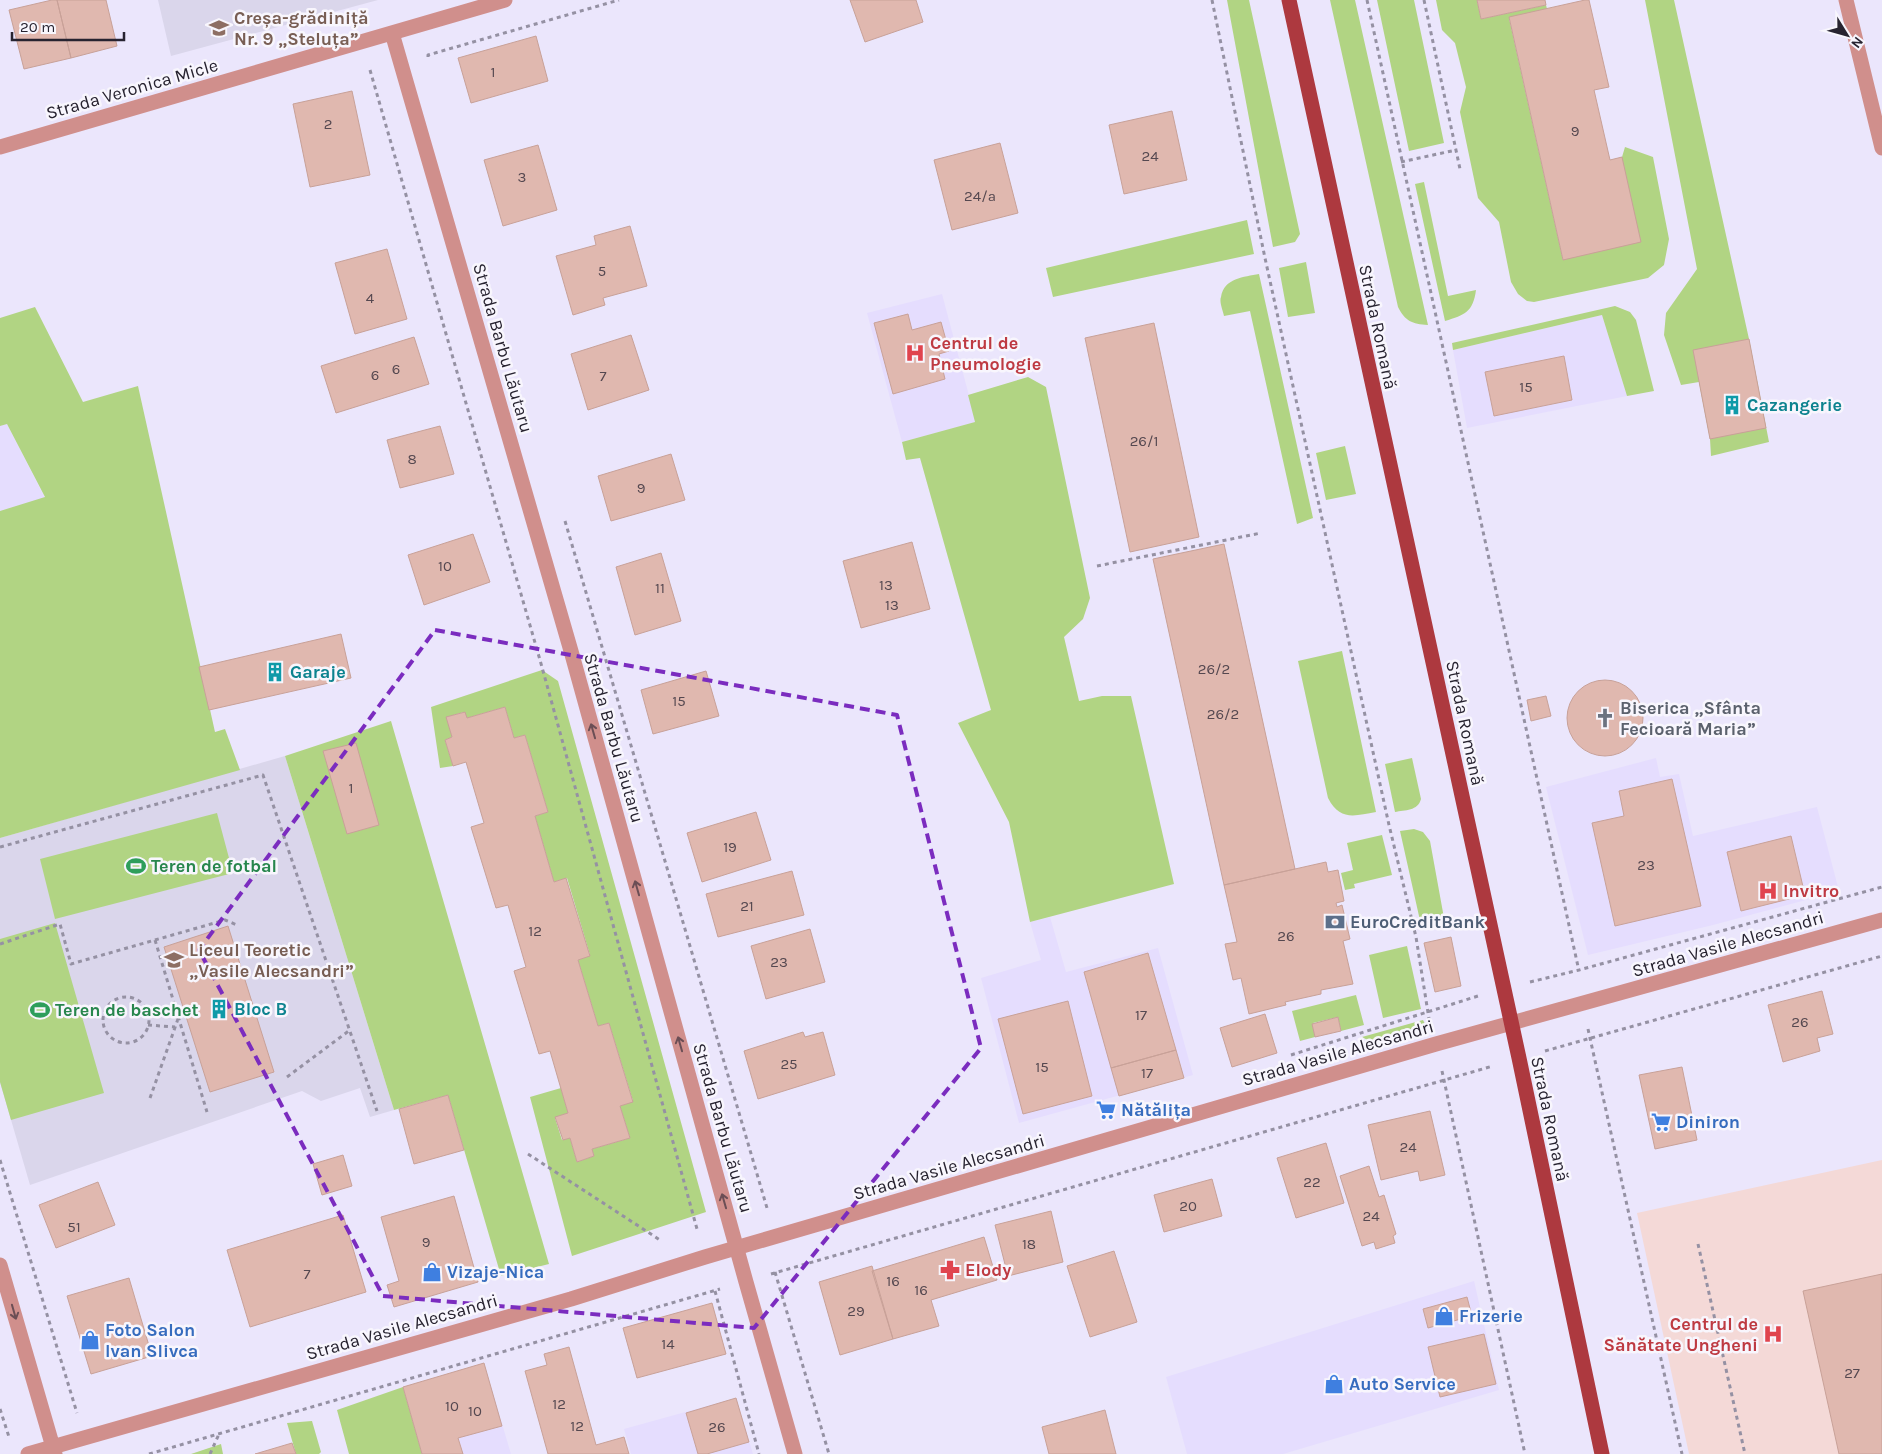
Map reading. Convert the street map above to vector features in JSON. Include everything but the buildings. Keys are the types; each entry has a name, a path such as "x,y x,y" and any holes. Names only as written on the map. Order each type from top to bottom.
{"main road":[{"name":"Strada Romană","path":"1289,0 1519,1058 1602,1454"}],"street":[{"name":"Strada Veronica Micle","path":"0,147 505,0"},
{"path":"1846,0 1882,148"},
{"name":"Strada Barbu Lăutaru","path":"392,33 571,651 795,1454"},
{"name":"Strada Vasile Alecsandri","path":"28,1454 54,1450 1510,1022 1585,1003 1882,920"},
{"path":"0,1265 54,1450"}],"path":[{"path":"430,64 428,55 620,0"},
{"path":"1212,0 1389,826 1416,937 1426,1011 1436,1044 1525,1454"},
{"path":"1367,0 1579,970 1589,1038 1682,1454"},
{"path":"1424,0 1460,169"},
{"path":"370,70 538,650 697,1229"},
{"path":"1401,162 1456,150"},
{"path":"562,512 766,1208"},
{"path":"1097,566 1261,533"},
{"path":"0,847 263,775 377,1111"},
{"path":"1579,970 1882,887"},
{"path":"0,944 60,924 71,964 225,920 237,925"},
{"path":"155,940 207,1112"},
{"path":"149,1454 1519,1058 1882,956"},
{"path":"121,998 129,998 136,1000 146,1010 148,1025 140,1038 134,1042 119,1042 107,1034 103,1019 108,1005 121,998"},
{"path":"150,1098 179,1018"},
{"path":"148,1025 175,1027"},
{"path":"287,1077 350,1030"},
{"path":"528,1154 660,1240"},
{"path":"0,1160 80,1419"},
{"path":"1698,1244 1745,1454"},
{"path":"775,1272 829,1454"},
{"path":"715,1291 758,1454"},
{"path":"0,1409 9,1438"},
{"path":"210,1454 220,1434"}],"highlighted area":[{"path":"435,630 897,715 981,1048 754,1328 383,1296 199,950"}],"shaded area":[{"name":"Creșa-grădiniță Nr. 9 „Steluța”","path":"158,0 378,0 171,56"},
{"path":"942,294 976,422 902,442 867,313"},
{"path":"1602,315 1627,396 1467,428 1453,350"},
{"path":"7,424 45,498 0,511 0,426"},
{"name":"Liceul Teoretic „Vasile Alecsandri”","path":"285,756 394,1110 370,1117 360,1088 321,1101 302,1091 30,1185 0,1082 0,838"},
{"path":"1656,758 1660,777 1679,774 1693,836 1817,807 1839,891 1713,925 1588,955 1546,787"},
{"path":"1050,917 1066,972 1158,948 1193,1075 1019,1123 981,978 1041,960 1030,922"},
{"name":"Centrul de Sănătate Ungheni","path":"1882,1160 1882,1454 1689,1454 1637,1213"},
{"path":"1474,1281 1499,1390 1283,1454 1187,1454 1166,1377"},
{"path":"484,1363 511,1454 422,1454 403,1387"},
{"path":"736,1398 753,1454 631,1454 624,1429"}],"green space":[{"path":"1227,0 1249,0 1300,234 1295,242 1273,247"},
{"path":"1330,0 1355,0 1428,325 1410,321 1403,316 1398,307"},
{"path":"1377,0 1414,0 1444,143 1409,151"},
{"path":"1436,0 1477,0 1481,19 1546,5 1547,9 1509,18 1563,260 1622,157 1625,147 1653,157 1669,239 1664,265 1648,278 1534,302 1527,301 1518,294 1511,282 1499,222 1478,198 1460,112 1466,87 1455,43 1442,30"},
{"path":"1645,0 1674,0 1749,339 1769,442 1711,456 1710,439 1699,382 1681,385 1664,335 1666,313 1697,269"},
{"path":"1424,182 1448,296 1476,290 1473,303 1467,312 1445,321 1415,184"},
{"path":"1247,220 1254,254 1053,297 1046,268"},
{"path":"1306,262 1315,313 1288,317 1279,268"},
{"path":"1259,274 1313,518 1297,524 1250,311 1224,316 1221,304 1223,291 1230,282"},
{"path":"1615,306 1630,312 1636,320 1654,391 1627,396 1602,315 1453,350 1452,343"},
{"path":"35,307 83,402 138,386 215,732 225,729 240,770 0,838 0,511 45,497 7,424 0,426 0,318"},
{"path":"1028,377 1046,387 1090,598 1083,619 1064,637 1079,701 1102,696 1131,696 1174,884 1030,922 1009,822 958,723 991,710 920,458 906,460 902,442 975,422 968,395"},
{"path":"1345,446 1356,494 1326,500 1316,453"},
{"path":"1342,651 1376,812 1354,815 1343,814 1337,810 1328,798 1298,661"},
{"path":"542,670 558,681 706,1212 572,1256 530,1097 561,1088 568,1113 555,1118 562,1140 570,1138 577,1162 594,1156 592,1149 630,1138 620,1106 633,1101 609,1023 598,1026 578,960 590,955 567,878 554,882 535,816 548,812 525,735 514,738 505,707 467,718 464,712 447,717 452,737 445,740 453,766 440,768 431,707"},
{"path":"391,721 549,1264 501,1276 448,1095 394,1110 285,756"},
{"path":"1412,758 1421,799 1414,808 1395,812 1385,764"},
{"name":"Teren de fotbal","path":"217,813 233,873 55,919 40,859"},
{"path":"1414,829 1423,832 1430,841 1444,918 1421,925 1400,831"},
{"path":"1382,835 1392,875 1354,884 1355,888 1345,890 1341,873 1353,870 1347,843"},
{"name":"Teren de baschet","path":"55,923 104,1093 11,1120 0,1082 0,939"},
{"path":"1407,946 1421,1009 1383,1018 1369,955"},
{"path":"1356,995 1364,1025 1341,1031 1338,1017 1313,1023 1315,1037 1300,1041 1292,1011"},
{"path":"1423,1020 1426,1026 1371,1042 1362,1037"},
{"path":"403,1387 422,1454 349,1454 337,1410"},
{"path":"312,1421 321,1452 319,1454 296,1454 287,1423"},
{"path":"221,1444 223,1454 191,1454"}],"place":[{"name":"Creșa-grădiniță Nr. 9 „Steluța”","path":"219,28"},
{"name":"Centrul de Pneumologie","path":"915,353"},
{"name":"Cazangerie","path":"1732,405"},
{"name":"Garaje","path":"275,672"},
{"name":"Biserica „Sfânta Fecioară Maria”","path":"1605,718"},
{"name":"Teren de fotbal","path":"136,866"},
{"name":"Invitro","path":"1768,891"},
{"name":"EuroCreditBank","path":"1335,922"},
{"name":"Liceul Teoretic „Vasile Alecsandri”","path":"174,960"},
{"name":"Bloc B","path":"219,1009"},
{"name":"Teren de baschet","path":"40,1010"},
{"name":"Nătălița","path":"1106,1110"},
{"name":"Diniron","path":"1661,1122"},
{"name":"Elody","path":"950,1270"},
{"name":"Vizaje-Nica","path":"432,1272"},
{"name":"Frizerie","path":"1444,1316"},
{"name":"Centrul de Sănătate Ungheni","path":"1773,1334"},
{"name":"Foto Salon Ivan Slivca","path":"90,1340"},
{"name":"Auto Service","path":"1334,1384"}]}
